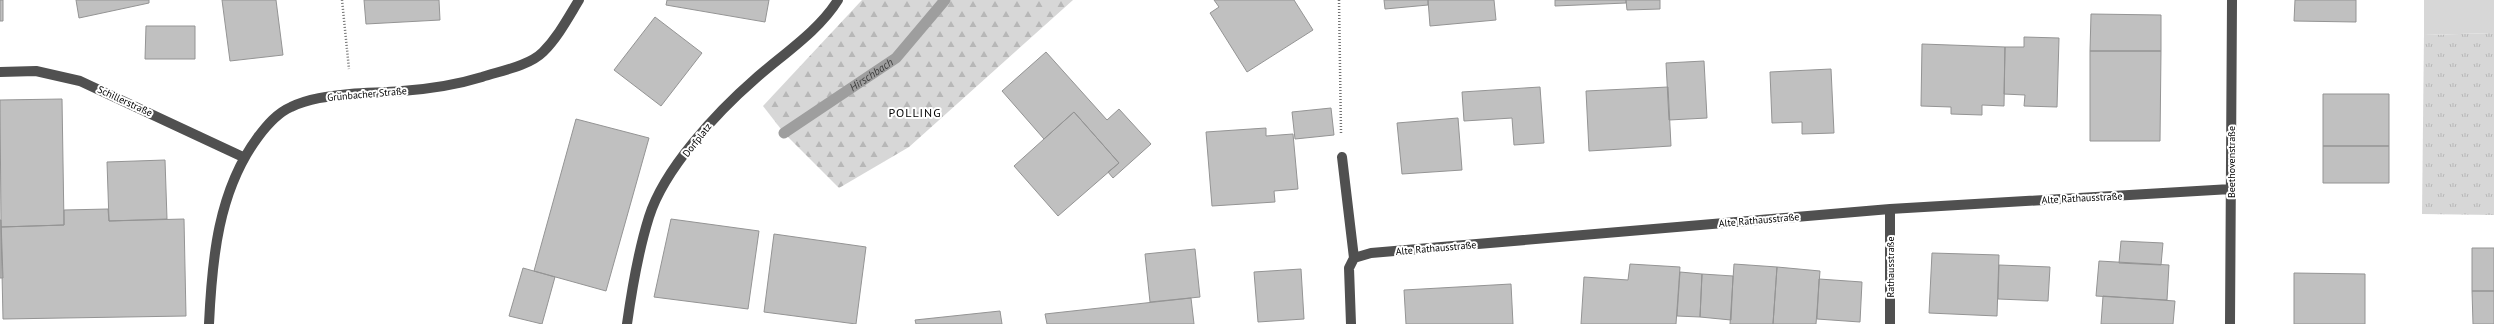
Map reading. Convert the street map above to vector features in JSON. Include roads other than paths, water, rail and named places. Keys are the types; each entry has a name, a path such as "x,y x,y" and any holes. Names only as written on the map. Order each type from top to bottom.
{"street":[{"name":"Grünbacher Straße","path":"210,324 210,293 219,224 226,197 243,157 264,129 277,115 291,106 352,93 401,92 458,84 526,62 542,53 580,0"},
{"name":"Dorfplatz","path":"627,324 638,260 649,216 672,173 710,123 732,98 812,29 838,0"},
{"name":"Beethovenstraße","path":"2230,324 2232,0"},
{"name":"Schillerstraße","path":"0,72 36,70 80,81 243,157"},
{"path":"1342,157 1354,258 1349,268 1351,324"},
{"name":"Alte Rathausstraße","path":"1354,258 1371,253 1890,210 2231,189"},
{"name":"Rathausstraße","path":"1890,210 1890,324"}],"waterway":[{"name":"Hirschbach","path":"784,133 896,58 945,0"}],"district":[{"name":"POLLING","path":"915,112"}]}
